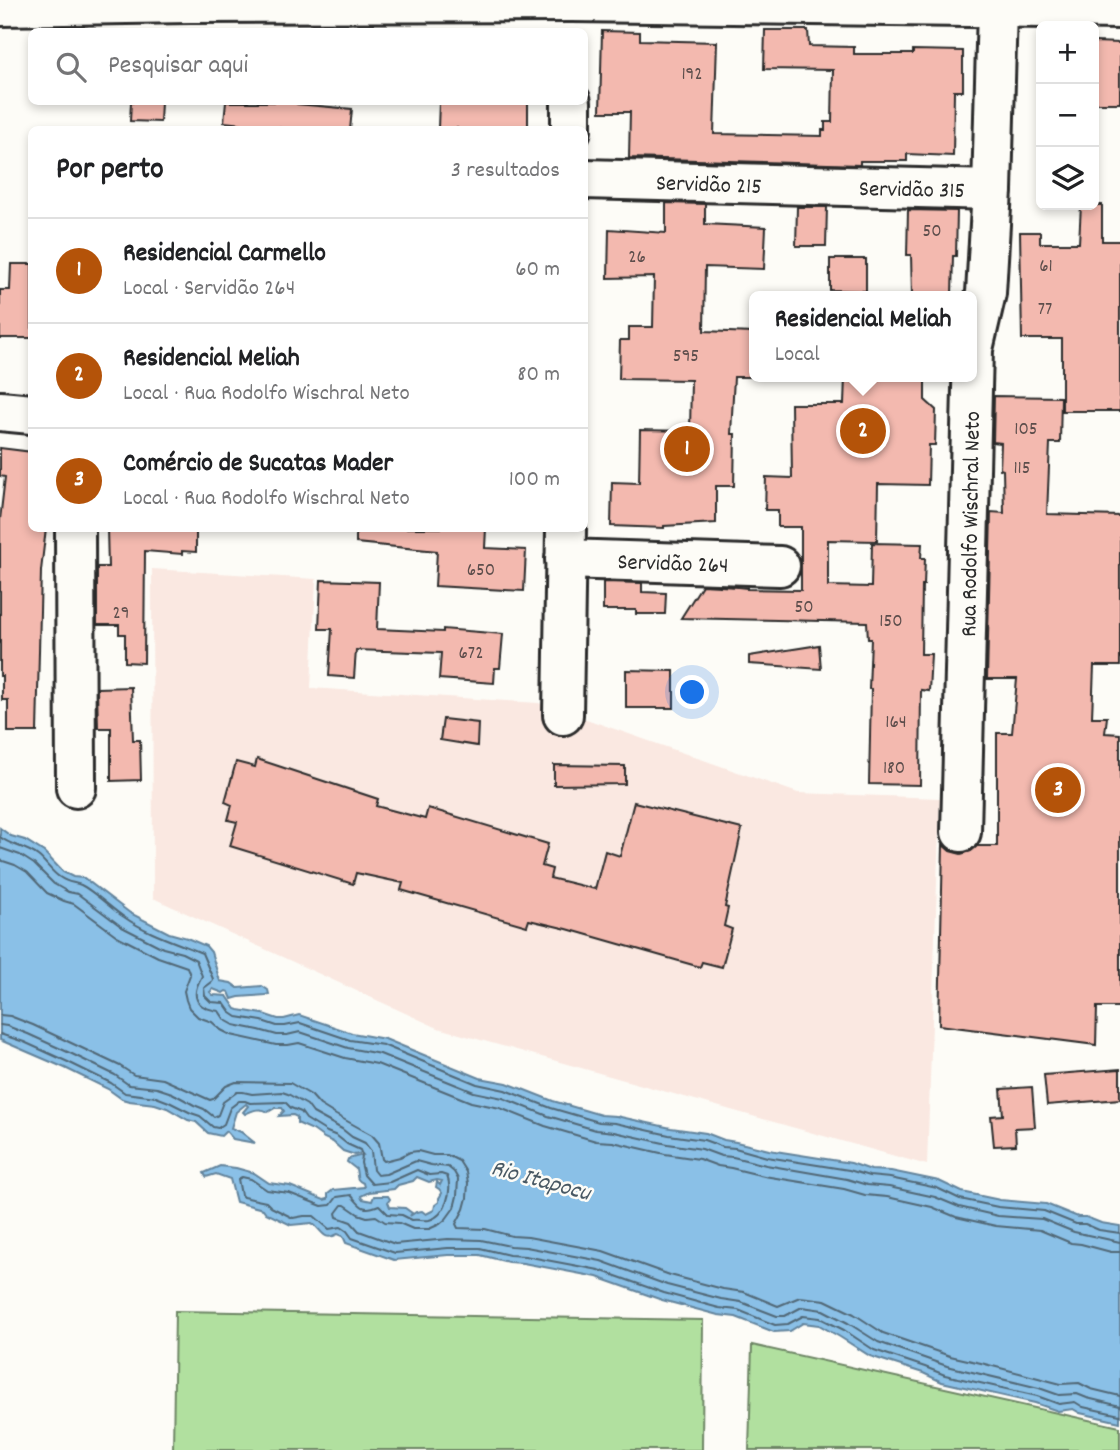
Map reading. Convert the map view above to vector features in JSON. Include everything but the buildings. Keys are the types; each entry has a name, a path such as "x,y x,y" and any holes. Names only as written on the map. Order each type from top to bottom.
{"street":[{"path":"0,6 81,2 370,1 572,11 945,3 997,8 1120,9"},
{"name":"Rua Rodolfo Wischral Neto","path":"977,332 986,293 997,8"},
{"path":"571,105 571,126"},
{"name":"Servidão 215","path":"588,179 833,186"},
{"name":"Servidão 315","path":"833,186 992,190"},
{"name":"Rua Rodolfo Wischral Neto","path":"961,832 972,382"},
{"path":"0,411 28,414"},
{"path":"75,532 76,788"},
{"path":"563,715 565,544"},
{"name":"Servidão 264","path":"565,544 780,565"}],"shaded area":[{"path":"152,569 316,579 311,688 538,703 563,709 798,793 940,798 927,1165 438,1028 153,898"}],"green space":[{"path":"175,1311 703,1320 702,1450 173,1450"},
{"path":"752,1345 1120,1427 1120,1450 749,1450"}],"water":[{"name":"Rio Itapocu","path":"0,828 44,852 63,872 84,878 130,913 169,933 206,946 211,952 220,981 231,983 238,988 262,986 268,990 269,994 266,995 232,999 226,991 223,993 213,989 210,992 213,995 227,996 236,1009 278,1019 299,1015 352,1033 385,1039 480,1078 507,1083 553,1101 601,1115 706,1133 769,1150 939,1181 962,1192 1000,1200 1046,1204 1078,1217 1120,1226 1120,1422 1073,1409 1058,1411 1035,1403 942,1382 870,1356 819,1325 803,1323 790,1331 774,1332 736,1317 662,1300 597,1277 480,1255 394,1260 346,1243 343,1236 338,1234 326,1236 312,1223 291,1225 263,1209 236,1202 230,1179 216,1174 206,1177 204,1173 220,1166 236,1168 254,1173 269,1183 290,1186 324,1200 328,1199 328,1194 333,1190 364,1187 358,1179 356,1169 347,1162 348,1159 363,1155 361,1153 355,1155 343,1151 333,1142 297,1123 297,1117 293,1115 279,1116 284,1111 282,1108 245,1114 243,1112 248,1106 246,1104 236,1112 231,1128 255,1143 233,1139 226,1131 221,1136 208,1133 196,1122 167,1108 122,1099 65,1068 0,1040","holes":["417,1177 429,1182 442,1181 440,1185 437,1182 436,1187 442,1193 434,1210 426,1214 422,1211 410,1216 412,1213 405,1208 390,1207 388,1196 374,1196 372,1201 362,1199 361,1196 369,1192 394,1189"]}],"place":[{"name":"Residencial Meliah","path":"863,431"},
{"name":"Residencial Carmello","path":"687,449"},
{"name":"Comércio de Sucatas Mader","path":"1058,790"}]}
